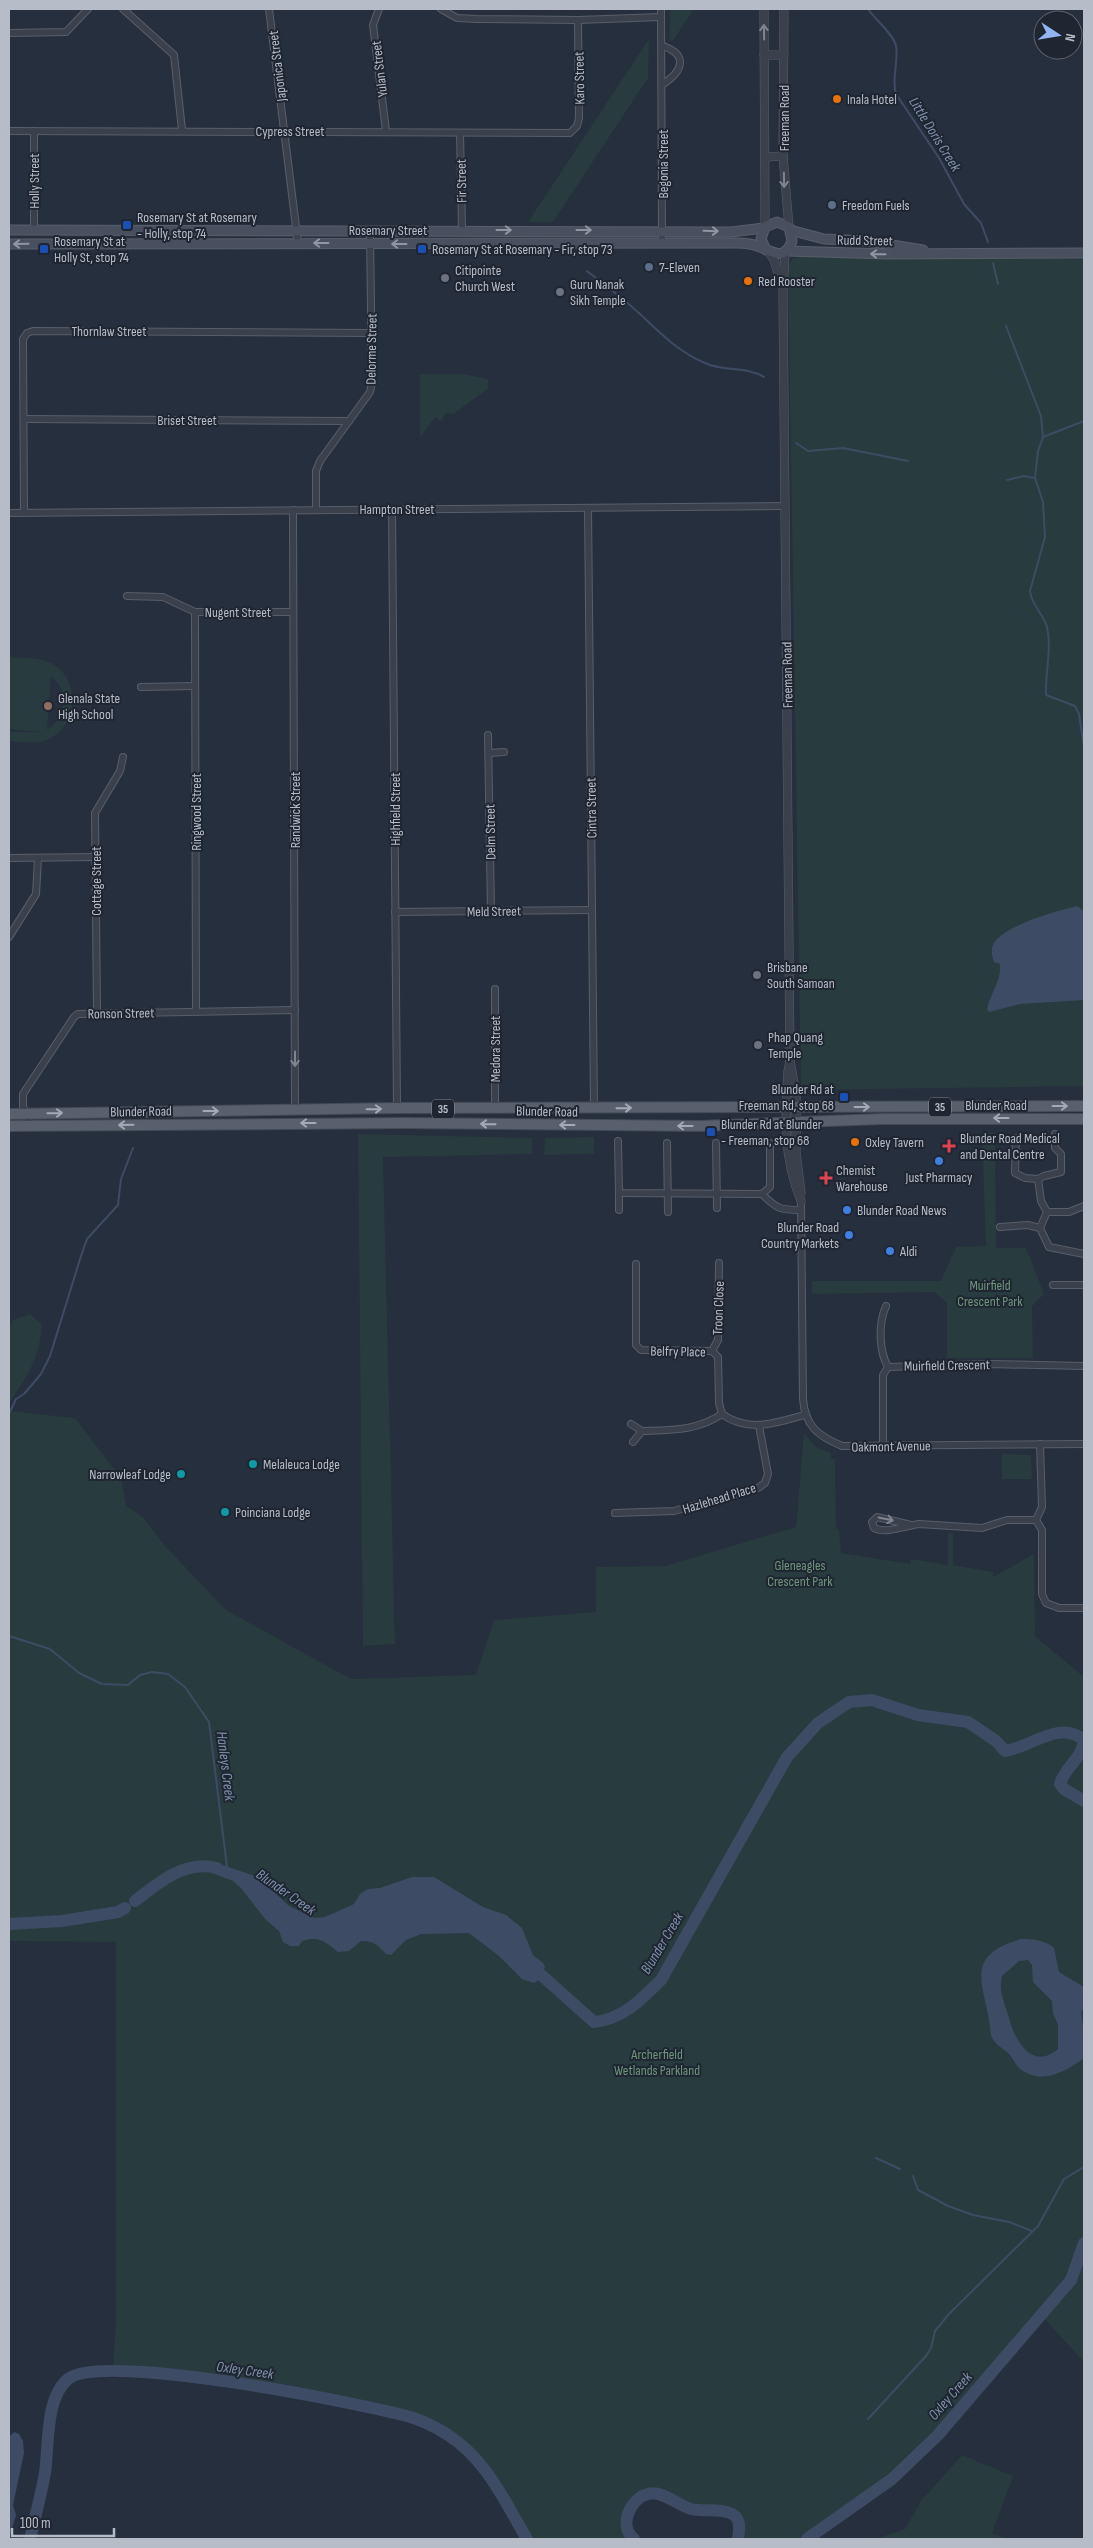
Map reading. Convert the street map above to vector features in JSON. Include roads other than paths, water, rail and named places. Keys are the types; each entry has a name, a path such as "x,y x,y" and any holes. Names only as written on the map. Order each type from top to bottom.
{"main road":[{"path":"777,222 790,228 792,241 786,251 773,254 767,251 761,239 765,227 777,222"},
{"name":"Rosemary Street","path":"9,230 662,230 731,232 765,227"},
{"name":"Rudd Street","path":"790,228 824,239 874,242 944,254"},
{"path":"535,230 535,244"},
{"name":"Rosemary Street","path":"9,244 662,243 749,244 767,251"},
{"name":"Rudd Street","path":"786,251 837,254 1084,253"},
{"name":"Blunder Road","path":"9,1114 397,1108 1084,1106"},
{"name":"Blunder Road","path":"9,1126 395,1122 700,1126 962,1118 1084,1119"}],"street":[{"path":"9,33 66,32 88,9"},
{"path":"123,9 174,55 182,130"},
{"name":"Japonica Street","path":"269,9 298,243"},
{"name":"Yulan Street","path":"379,9 373,25 386,131"},
{"path":"441,9 457,18 578,20 661,17"},
{"name":"Begonia Street","path":"661,9 663,46 662,243"},
{"name":"Freeman Road","path":"764,9 765,227"},
{"name":"Freeman Road","path":"784,9 783,156 790,228"},
{"name":"Karo Street","path":"570,133 577,126 580,118 578,20"},
{"path":"663,46 671,49 679,56 680,65 674,77 663,84"},
{"path":"764,55 784,55"},
{"name":"Cypress Street","path":"9,131 182,130 570,133"},
{"name":"Holly Street","path":"34,131 34,230"},
{"name":"Fir Street","path":"460,133 462,230"},
{"path":"765,157 783,156"},
{"name":"Delorme Street","path":"316,510 316,471 320,461 370,392 372,382 370,231"},
{"name":"Freeman Road","path":"767,251 774,260 783,290"},
{"name":"Freeman Road","path":"786,251 783,290 790,1061 794,1072 791,1108"},
{"name":"Thornlaw Street","path":"24,512 24,339 26,333 33,331 372,333"},
{"name":"Briset Street","path":"24,419 349,421"},
{"name":"Hampton Street","path":"9,513 785,506"},
{"name":"Cintra Street","path":"588,508 594,1108"},
{"name":"Highfield Street","path":"392,509 397,1108"},
{"name":"Randwick Street","path":"292,510 295,1111"},
{"name":"Nugent Street","path":"127,596 163,597 195,612 293,612"},
{"name":"Ringwood Street","path":"195,612 196,1011"},
{"path":"141,687 195,686"},
{"name":"Delm Street","path":"488,735 491,911"},
{"path":"489,753 504,752"},
{"name":"Cottage Street","path":"97,1012 95,813 120,771 123,757"},
{"path":"9,858 96,857"},
{"path":"9,937 36,894 38,858"},
{"name":"Meld Street","path":"395,912 592,910"},
{"name":"Medora Street","path":"495,989 495,1109"},
{"name":"Ronson Street","path":"30,1126 25,1114 23,1094 74,1017 82,1013 295,1010"},
{"path":"631,1424 642,1431 691,1428 712,1421 722,1414 737,1423 759,1426 804,1414 801,1201 791,1108"},
{"path":"1016,1138 1015,1173 1025,1178 1038,1180 1044,1176 1061,1172 1061,1154 1055,1148 1055,1134"},
{"path":"618,1141 619,1210"},
{"path":"667,1143 668,1212"},
{"path":"716,1143 717,1208"},
{"path":"619,1193 762,1194 770,1187 770,1143"},
{"path":"1038,1180 1041,1201 1048,1212"},
{"path":"762,1194 775,1207 782,1210 801,1210"},
{"path":"1048,1212 1069,1212 1084,1206"},
{"path":"1048,1212 1040,1228 1048,1248 1084,1254"},
{"path":"1000,1227 1028,1226 1040,1228"},
{"name":"Troon Close","path":"712,1351 718,1340 719,1263"},
{"name":"Belfry Place","path":"636,1264 636,1345 646,1352 712,1351 718,1357 719,1403 722,1414"},
{"path":"1053,1285 1084,1285"},
{"path":"886,1306 882,1314 882,1356 888,1368"},
{"name":"Muirfield Crescent","path":"883,1446 883,1375 888,1368 988,1364 1084,1366"},
{"name":"Oakmont Avenue","path":"804,1414 822,1438 842,1446 1084,1444"},
{"name":"Hazlehead Place","path":"615,1513 674,1511 758,1488 765,1483 768,1474 759,1426"},
{"path":"633,1442 642,1431"},
{"path":"1036,1520 1042,1507 1040,1444"},
{"path":"911,1525 883,1517 877,1517 872,1522 874,1528 878,1530 924,1524 988,1528 1006,1520 1036,1520"},
{"path":"1036,1520 1042,1530 1042,1594 1046,1603 1059,1608 1084,1608"}],"water":[{"path":"1077,906 1084,911 1084,1000 1020,1004 989,1012 987,1009 998,981 1000,970 1000,964 994,962 992,950 994,943 1000,936 1020,925 1045,915"},
{"path":"216,1863 258,1877 289,1906 315,1918 325,1917 354,1904 360,1894 368,1889 380,1888 412,1877 434,1877 483,1907 506,1915 522,1928 533,1955 545,1967 540,1979 534,1983 522,1979 499,1956 469,1933 421,1934 406,1940 391,1955 386,1954 375,1944 365,1941 361,1941 349,1951 338,1952 318,1939 302,1941 299,1946 290,1946 283,1942 279,1931 266,1920 241,1888 233,1881 204,1870 201,1864"},
{"path":"1021,1939 1047,1943 1054,1948 1059,1972 1084,1987 1084,2009 1081,2012 1084,2034 1084,2058 1069,2068 1053,2075 1036,2076 1027,2073 1019,2068 1010,2055 991,2036 981,1976 983,1965 989,1955 1001,1946","holes":["1028,1960 1032,1965 1033,1982 1052,2001 1053,2013 1058,2025 1058,2049 1049,2055 1040,2057 1033,2055 1020,2044 1012,2027 1001,1992 1002,1976 1019,1961"]},
{"path":"14,2432 19,2434 23,2441 24,2453 13,2505 16,2515 9,2539 9,2437"}],"waterway":[{"name":"Little Doris Creek","path":"868,9 895,42 897,58 894,82 896,94 939,158 964,204 981,223 988,242"},
{"name":"Little Doris Creek","path":"993,263 998,284"},
{"path":"587,271 628,303 687,354 712,366 750,371 764,377"},
{"path":"1006,326 1041,416 1043,437"},
{"name":"Little Doris Creek","path":"1084,421 1043,437 1038,451 1035,478 1043,502 1045,537 1030,591 1033,601 1047,627 1049,652 1046,695 1075,706 1079,714 1084,747"},
{"path":"796,443 808,451 843,448 908,461"},
{"path":"1007,480 1024,476 1034,478"},
{"path":"9,1414 16,1399 24,1394 41,1374 50,1356 87,1239 118,1205 121,1179 133,1148"},
{"name":"Hanleys Creek","path":"9,1636 50,1649 79,1673 102,1684 128,1685 140,1675 152,1672 168,1674 185,1687 209,1722 227,1867"},
{"name":"Blunder Creek","path":"530,1965 594,2022 614,2017 639,2001 661,1980 787,1757 818,1723 849,1702 872,1700 918,1715 968,1722 996,1741 1005,1751 1015,1749 1055,1733 1065,1732 1074,1734 1084,1740 1083,1747 1060,1784 1064,1789 1084,1801"},
{"name":"Blunder Creek","path":"135,1901 173,1874 194,1867 217,1868"},
{"name":"Blunder Creek","path":"9,1924 62,1921 118,1912 125,1908"},
{"path":"876,2158 900,2169"},
{"path":"868,2419 926,2356 931,2348 935,2331 949,2314 1038,2226 1064,2179 1084,2167"},
{"path":"913,2176 918,2190 948,2206 973,2215 1009,2222 1032,2231"},
{"name":"Oxley Creek","path":"807,2539 892,2479 938,2435 1071,2280 1084,2243"},
{"name":"Oxley Creek","path":"30,2539 45,2473 49,2423 55,2398 61,2387 68,2379 90,2372 128,2371 177,2375 287,2391 407,2416 423,2422 448,2435 473,2456 494,2482 527,2539"},
{"name":"Oxley Creek","path":"634,2539 627,2527 628,2513 636,2501 653,2493 665,2496 691,2509 721,2511 732,2514 739,2522 738,2539"}],"place":[{"name":"Inala Hotel","path":"837,99"},
{"name":"Freedom Fuels","path":"832,205"},
{"name":"Rosemary St at Rosemary - Holly, stop 74","path":"127,225"},
{"name":"Rosemary St at Holly St, stop 74","path":"44,249"},
{"name":"Rosemary St at Rosemary - Fir, stop 73","path":"422,249"},
{"name":"7-Eleven","path":"649,267"},
{"name":"Citipointe Church West","path":"445,278"},
{"name":"Red Rooster","path":"748,281"},
{"name":"Guru Nanak Sikh Temple","path":"560,292"},
{"name":"Glenala State High School","path":"48,706"},
{"name":"Brisbane South Samoan","path":"757,975"},
{"name":"Phap Quang Temple","path":"758,1045"},
{"name":"Blunder Rd at Freeman Rd, stop 68","path":"844,1097"},
{"name":"Blunder Rd at Blunder - Freeman, stop 68","path":"711,1132"},
{"name":"Oxley Tavern","path":"855,1142"},
{"name":"Blunder Road Medical and Dental Centre","path":"949,1146"},
{"name":"Just Pharmacy","path":"939,1161"},
{"name":"Chemist Warehouse","path":"826,1178"},
{"name":"Blunder Road News","path":"847,1210"},
{"name":"Blunder Road Country Markets","path":"849,1235"},
{"name":"Aldi","path":"890,1251"},
{"name":"Melaleuca Lodge","path":"253,1464"},
{"name":"Narrowleaf Lodge","path":"181,1474"},
{"name":"Poinciana Lodge","path":"225,1512"}],"park label":[{"name":"Muirfield Crescent Park","path":"990,1294"},
{"name":"Gleneagles Crescent Park","path":"800,1574"},
{"name":"Archerfield Wetlands Parkland","path":"657,2062"}]}
